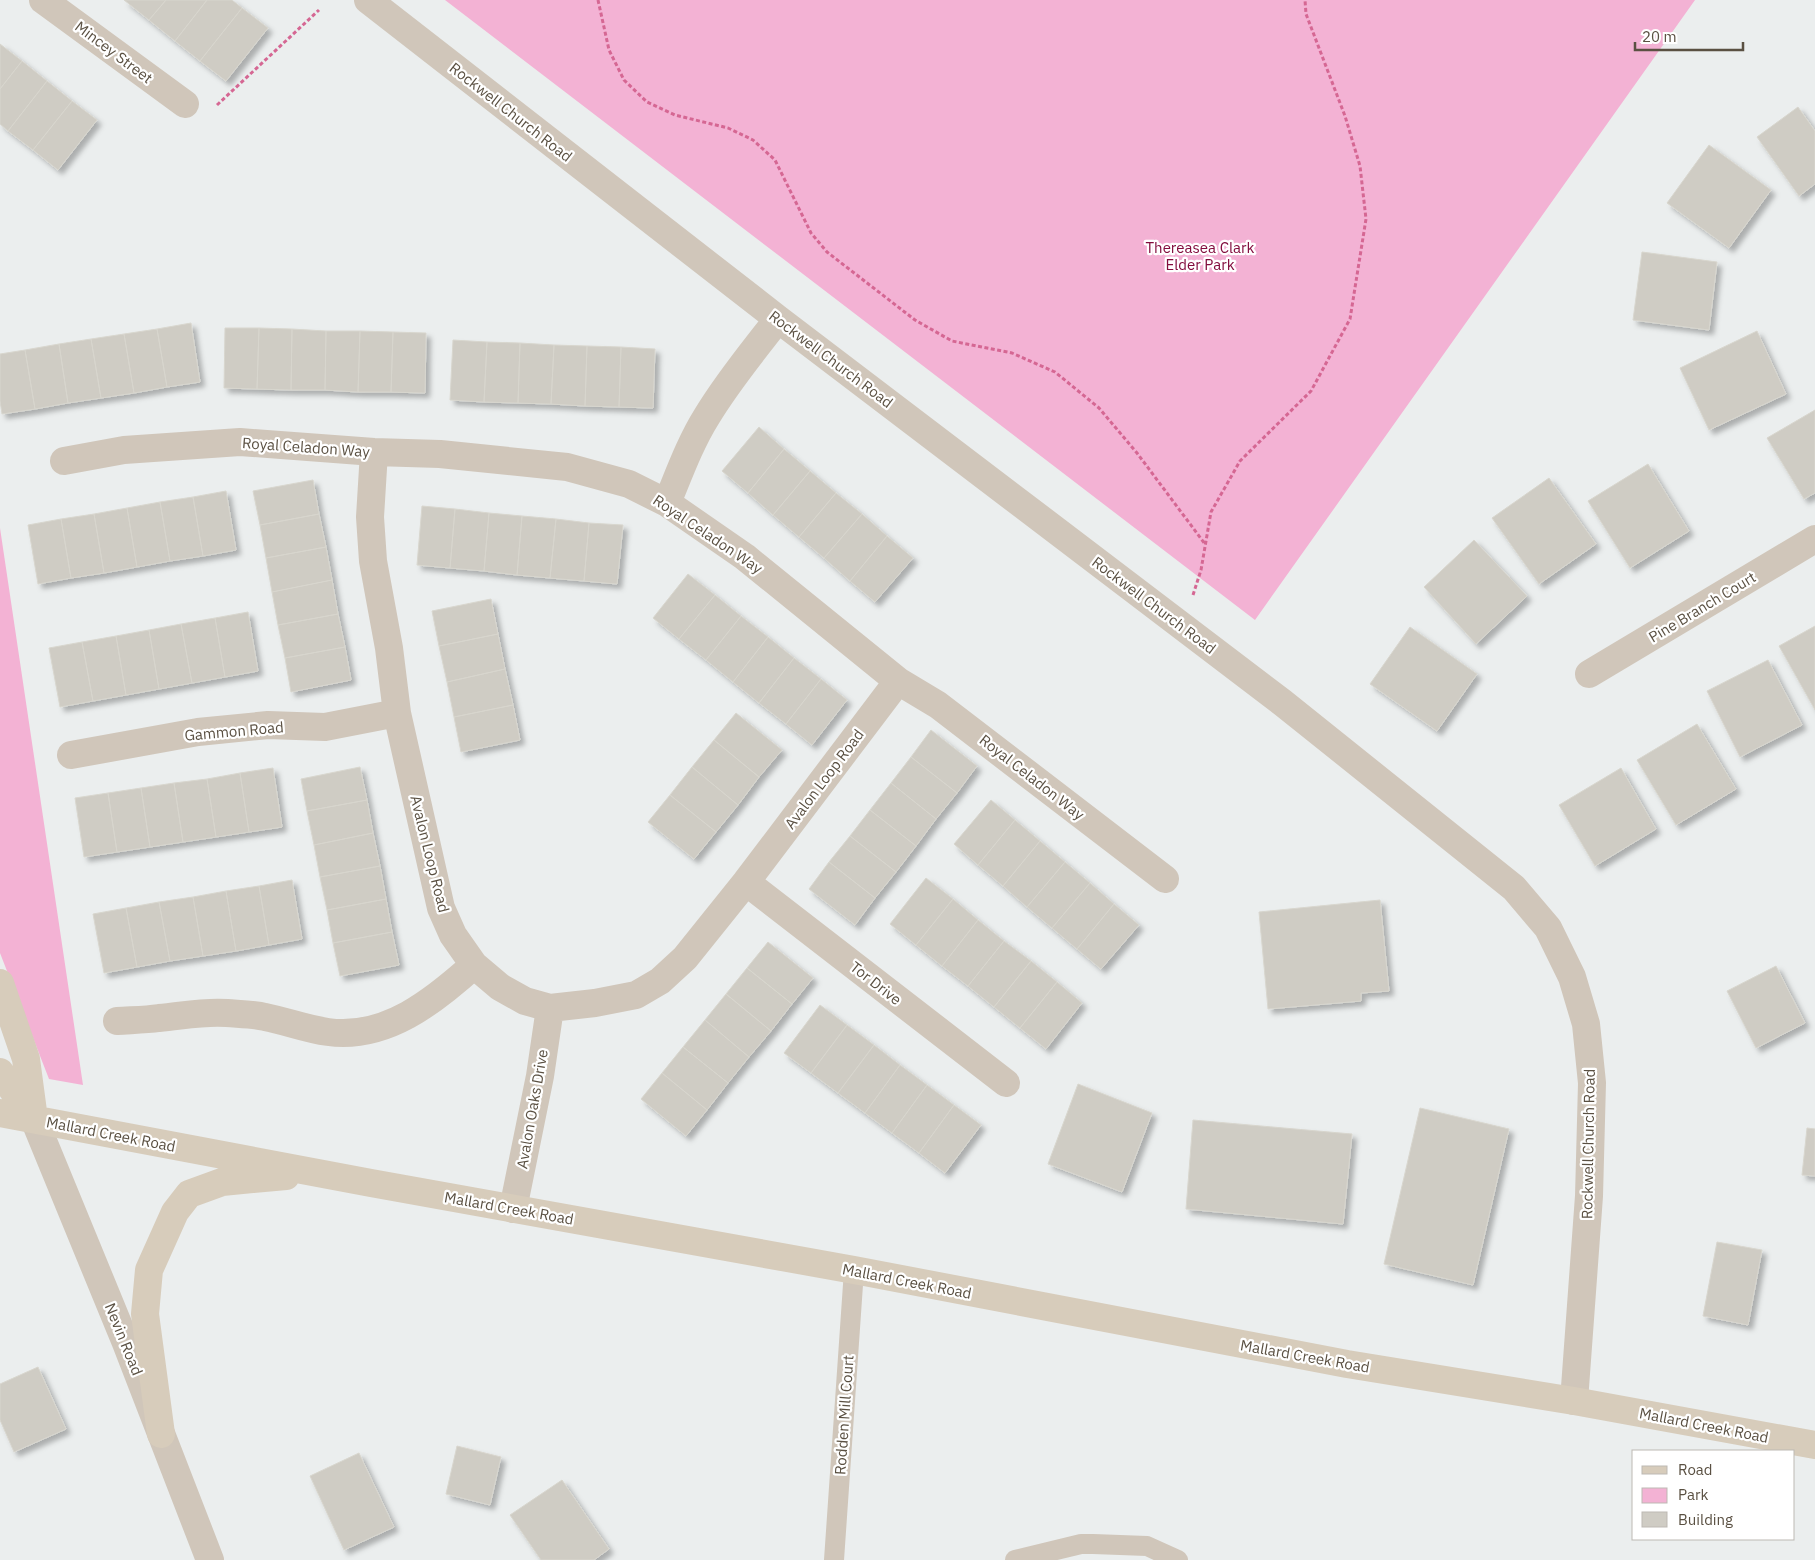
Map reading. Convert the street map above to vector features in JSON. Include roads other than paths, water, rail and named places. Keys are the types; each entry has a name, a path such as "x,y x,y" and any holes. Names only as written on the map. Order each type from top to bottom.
{"main road":[{"name":"Nevin Road","path":"0,983 26,1059 34,1119"},
{"name":"Nevin Road","path":"0,1072 34,1119"},
{"name":"Mallard Creek Road","path":"0,1113 513,1209 854,1270 1348,1364 1574,1401 1815,1445"},
{"path":"162,1434 145,1314 149,1270 175,1212 189,1194 222,1182 322,1173"}],"street":[{"name":"Rockwell Church Road","path":"368,0 778,319 1283,703 1514,888 1548,928 1572,977 1586,1024 1592,1083 1589,1196 1574,1401"},
{"name":"Mincey Street","path":"52,2 184,104"},
{"path":"667,503 691,447 706,418 720,395 778,319"},
{"name":"Royal Celadon Way","path":"64,461 124,450 240,442 374,452 440,454 568,467 629,484 667,503 745,556 898,681 938,705 1165,879"},
{"name":"Avalon Loop Road","path":"374,452 370,517 373,562 389,648 397,713 441,908 453,935 474,965 500,987 525,1002 550,1008 595,1003 636,995 660,980 685,958 746,882 898,681"},
{"name":"Pine Branch Court","path":"1589,674 1815,540"},
{"name":"Gammon Road","path":"71,755 198,732 268,725 325,728 397,713"},
{"name":"Tor Drive","path":"746,882 1006,1083"},
{"path":"117,1022 195,1013 224,1012 263,1016 328,1032 358,1032 386,1025 414,1012 443,993 474,965"},
{"name":"Avalon Oaks Drive","path":"513,1209 540,1076 550,1008"},
{"name":"Nevin Road","path":"34,1119 126,1343 210,1560"}],"lane":[{"name":"Rodden Mill Court","path":"834,1560 854,1270"},
{"path":"1015,1560 1081,1544 1093,1544 1147,1546 1178,1560"}],"park label":[{"name":"Thereasea Clark Elder Park","path":"1200,256"}]}
